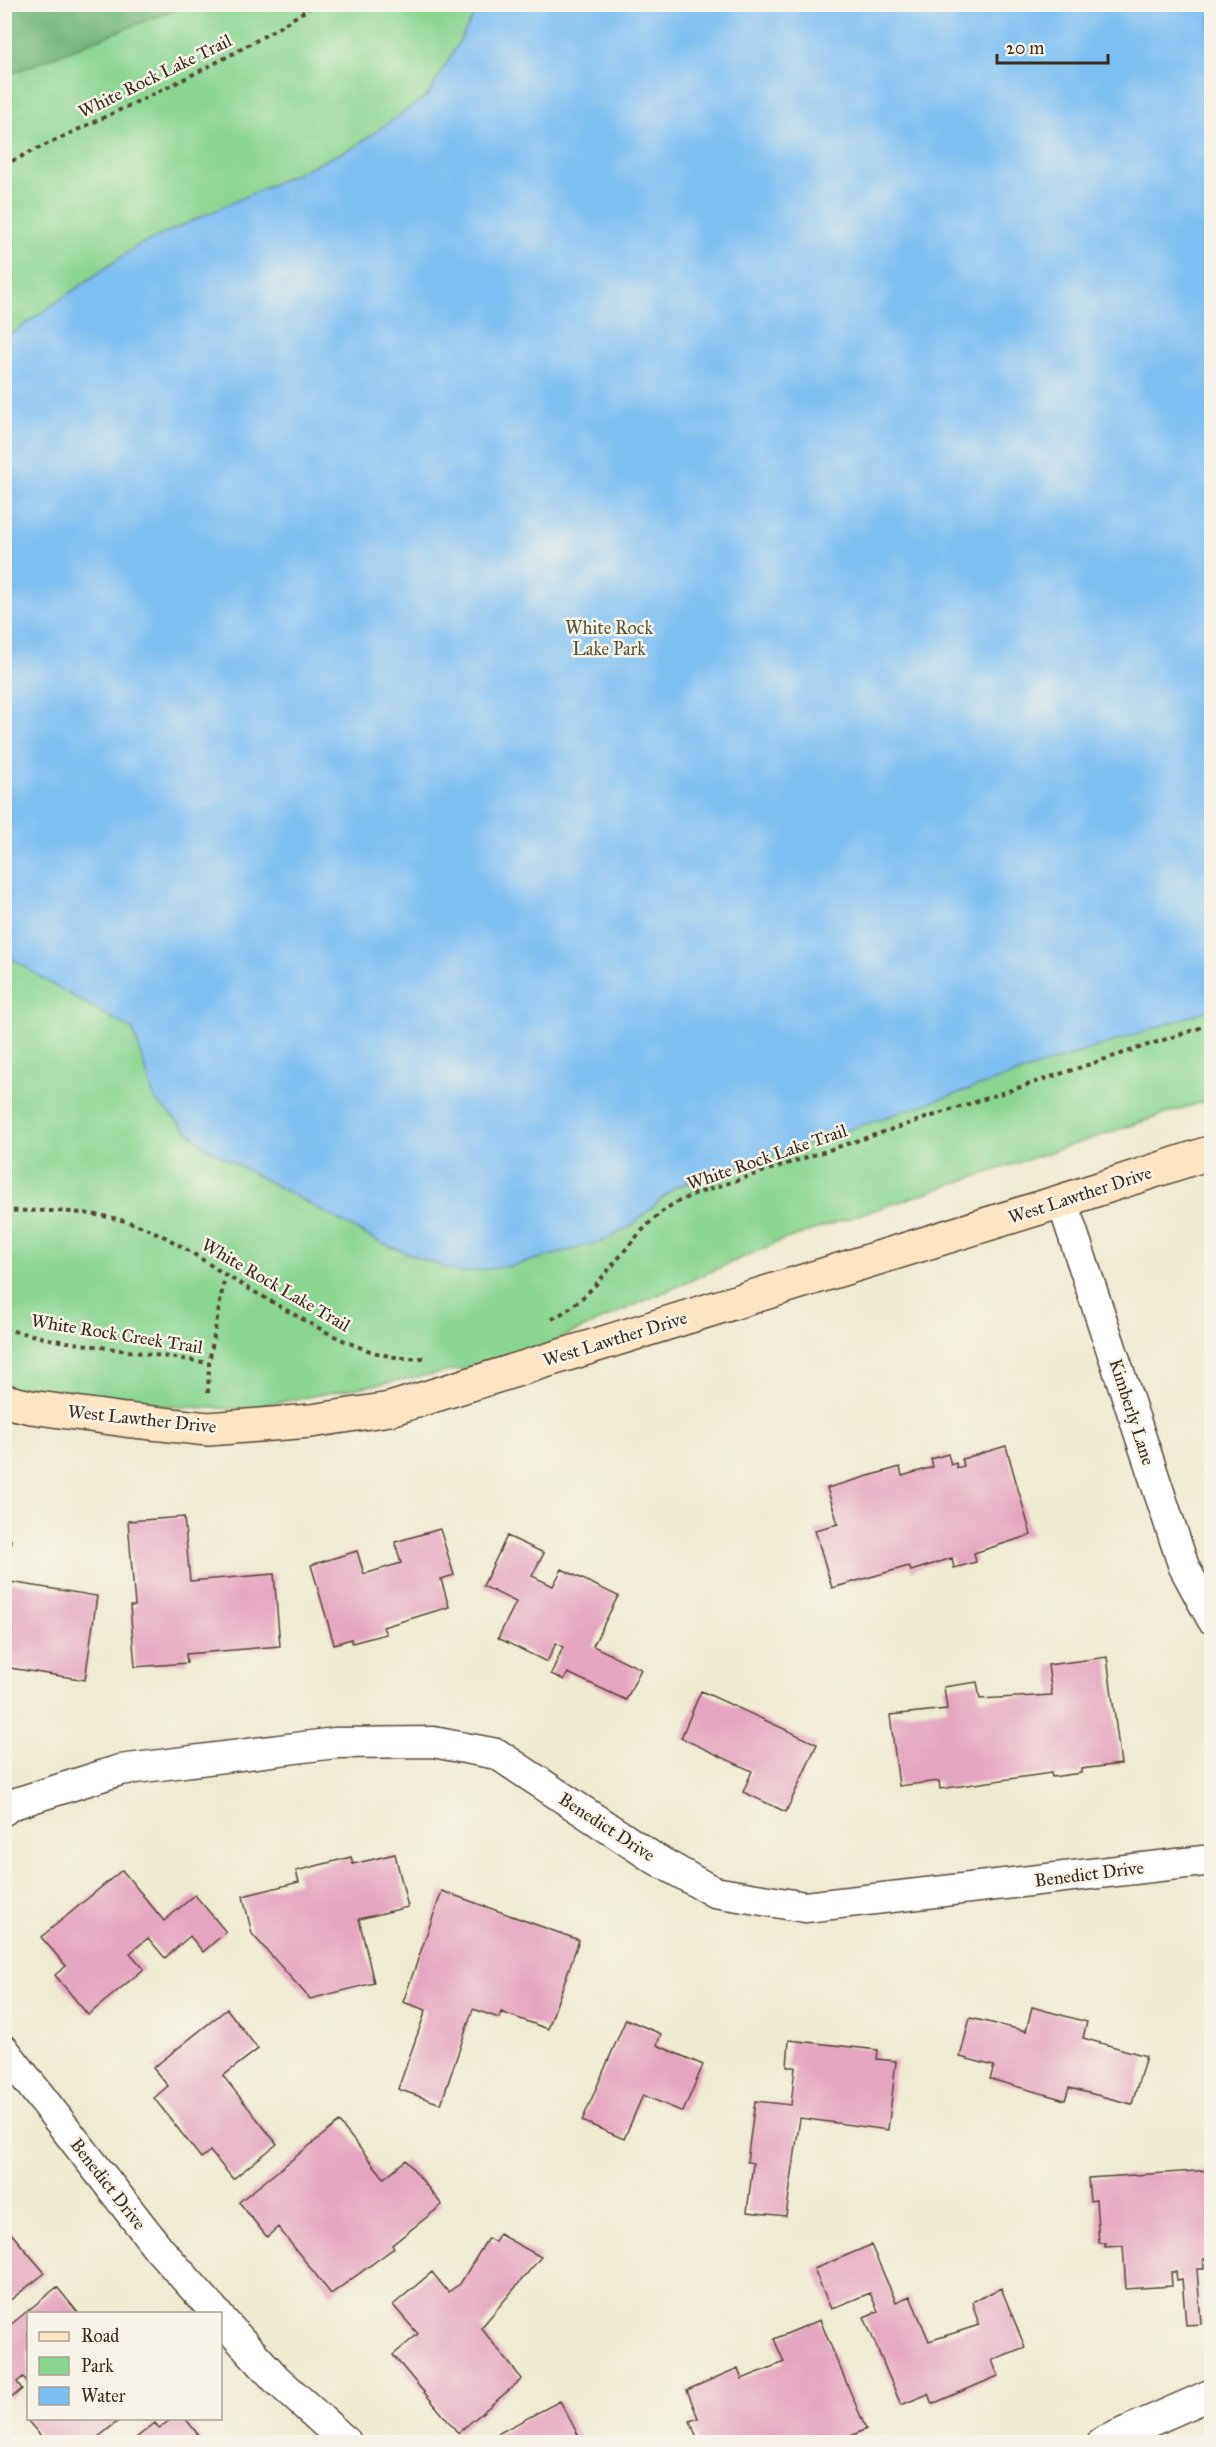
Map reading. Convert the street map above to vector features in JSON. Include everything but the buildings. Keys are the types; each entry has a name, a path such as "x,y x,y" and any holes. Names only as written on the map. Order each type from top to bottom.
{"street":[{"name":"West Lawther Drive","path":"4,1401 125,1420 208,1429 311,1421 390,1409 1062,1202 1212,1152"},
{"name":"Kimberly Lane","path":"1062,1202 1184,1567 1212,1619"},
{"name":"Benedict Drive","path":"6,1806 120,1770 335,1743 433,1742 497,1754 652,1857 714,1892 805,1907 1212,1860"},
{"name":"Benedict Drive","path":"4,2050 159,2249 216,2312"},
{"path":"222,2320 276,2379 346,2442"},
{"path":"1103,2442 1212,2394"}],"path":[{"name":"White Rock Lake Trail","path":"4,165 226,57 290,22 315,4"},
{"name":"White Rock Lake Trail","path":"547,1322 566,1312 591,1289 667,1208 692,1195 1212,1024"},
{"name":"White Rock Lake Trail","path":"4,1211 42,1210 102,1216 144,1228 191,1251 225,1275 333,1336 373,1353 419,1359 430,1357"},
{"name":"White Rock Creek Trail","path":"4,1329 54,1340 209,1363 225,1275"}],"green space":[{"path":"5,4 186,4 186,5 5,76"},
{"name":"White Rock Lake Park","path":"5,5 1211,5 1211,1099 780,1241 511,1360 241,1409 5,1400"}],"water":[{"name":"White Rock Lake Park","path":"480,5 1211,5 1212,1009 675,1187 630,1227 604,1241 512,1266 459,1273 379,1242 205,1147 155,1100 133,1030 48,982 5,954 4,339 137,246 354,147 429,94"}]}
